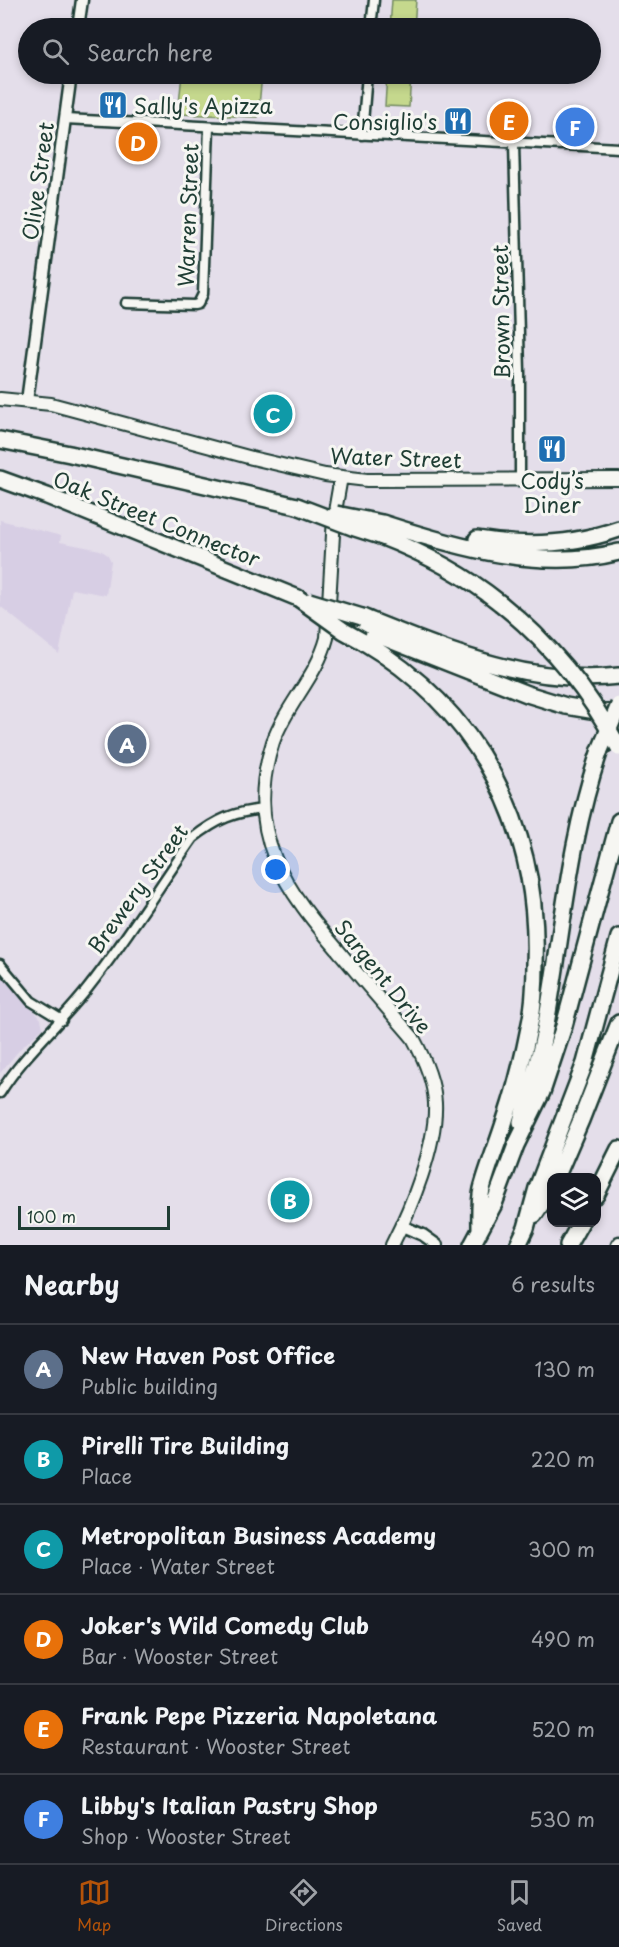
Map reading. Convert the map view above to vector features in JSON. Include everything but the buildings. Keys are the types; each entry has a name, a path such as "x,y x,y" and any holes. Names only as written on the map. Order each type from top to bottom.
{"highway":[{"name":"Oak Street Connector","path":"0,440 297,506 381,530"},
{"name":"Oak Street Connector","path":"0,480 38,493 298,598"},
{"path":"381,530 417,526 492,542 525,544 577,539 619,529"},
{"path":"381,530 417,534 521,557 577,558 619,552"},
{"path":"381,530 468,579 543,640 569,670 600,714 619,748"},
{"path":"298,598 344,631 362,629 500,668 566,676 619,676"},
{"path":"298,598 362,629 546,700 585,710 619,714"},
{"path":"362,629 397,664 427,688 478,748 496,779 513,816 529,873 536,951 530,1026 515,1090 482,1191 480,1230"},
{"path":"516,1145 528,1090 545,1031 578,825 586,790 619,705"},
{"path":"472,1245 494,1204 516,1145 542,1092 561,1037 619,821"},
{"path":"522,1236 537,1188 585,1063 619,937"},
{"path":"558,1173 619,1023"},
{"path":"601,1187 619,1149"},
{"path":"522,1236 547,1196"},
{"path":"568,1245 578,1227"}],"main road":[{"name":"Water Street","path":"0,399 27,401 75,410 204,447 341,477 367,480 619,479"},
{"path":"264,809 265,781 273,742 285,715 324,652 327,638 334,517 341,477"},
{"name":"Sargent Drive","path":"264,809 268,837 285,881 301,907 412,1038 424,1059 430,1077 435,1102 434,1124 428,1154 402,1226 392,1245"}],"street":[{"path":"79,18 82,0"},
{"path":"372,18 374,0"},
{"name":"Olive Street","path":"27,401 70,84"},
{"path":"362,135 366,84"},
{"path":"65,119 619,148"},
{"name":"Warren Street","path":"126,303 194,305 201,300 208,127"},
{"name":"Brown Street","path":"514,144 520,372 520,479"},
{"name":"Brewery Street","path":"0,1093 25,1058 62,1020 113,955 194,838 206,827 229,815 264,809"},
{"path":"0,964 32,1001 62,1020"},
{"path":"402,1226 423,1235 437,1245"}],"shaded area":[{"path":"0,520 61,536 60,542 100,550 108,555 111,561 106,595 72,589 59,654 0,606"},
{"path":"0,971 41,1019 43,1028 21,1048 0,1073"}],"green space":[{"path":"392,0 416,0 415,18 391,18"},
{"path":"181,84 261,84 258,117 178,114"},
{"path":"386,84 410,84 409,107 385,106"}],"place":[{"name":"Sally's Apizza","path":"113,105"},
{"name":"Consiglio's","path":"458,121"},
{"name":"Frank Pepe Pizzeria Napoletana","path":"509,121"},
{"name":"Libby's Italian Pastry Shop","path":"575,127"},
{"name":"Joker's Wild Comedy Club","path":"138,142"},
{"name":"Metropolitan Business Academy","path":"273,414"},
{"name":"Cody’s Diner","path":"552,449"},
{"name":"New Haven Post Office","path":"127,744"},
{"name":"Pirelli Tire Building","path":"290,1200"}]}
